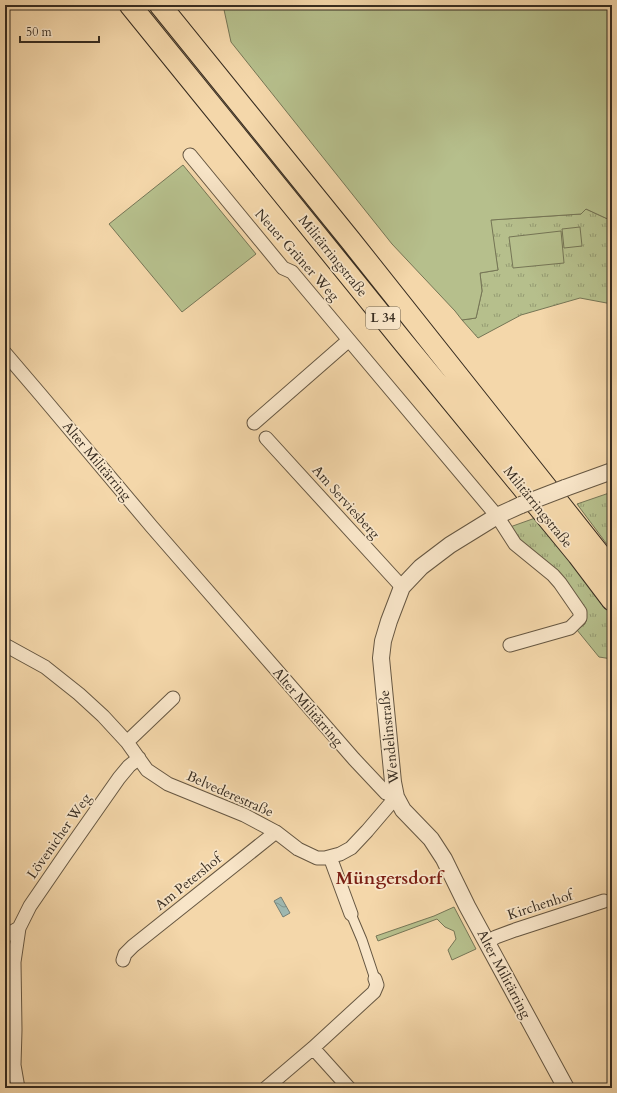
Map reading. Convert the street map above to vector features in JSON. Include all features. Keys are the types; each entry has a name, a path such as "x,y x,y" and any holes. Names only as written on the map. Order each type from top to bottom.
{"highway":[{"name":"Militärringstraße","path":"130,5 578,555 612,600"},
{"name":"Militärringstraße","path":"160,5 351,241 612,570"},
{"name":"L 34","path":"174,5 183,34"}],"street":[{"name":"Neuer Grüner Weg","path":"190,155 283,268 292,272 496,516"},
{"path":"254,423 349,340"},
{"name":"Alter Militärring","path":"5,353 152,527 354,759 386,793 396,797 403,810 423,830 440,852 467,906 566,1088"},
{"name":"Am Serviesberg","path":"266,438 402,587"},
{"name":"Wendelinstraße","path":"330,857 351,848 396,797 392,776 381,658 389,621 402,587 421,567 444,549 496,516 521,505 612,471"},
{"path":"496,516 515,544 553,575 580,612 580,618 570,628 510,645"},
{"name":"Belvederestraße","path":"5,645 45,667 57,676 103,716 128,742 147,770 168,784 244,815 276,832 298,848 316,858 330,857"},
{"path":"128,742 173,698"},
{"name":"Lövenicher Weg","path":"18,1088 14,1064 14,1030 9,958 19,928 30,906 118,778 139,758"},
{"name":"Am Petershof","path":"123,960 125,954 133,946 276,832"},
{"path":"266,1088 313,1048 374,992 377,985 362,940 330,857"},
{"name":"Kirchenhof","path":"487,942 515,930 604,901"},
{"path":"5,936 19,928"},
{"path":"313,1048 349,1088"}],"green space":[{"path":"223,5 612,5 612,221 586,209 581,214 491,220 498,270 480,273 482,291 476,318 462,320 392,244 231,42"},
{"path":"183,165 256,254 182,312 109,224"},
{"path":"586,209 612,221 612,304 580,298 521,315 478,338 462,320 476,318 482,291 480,273 498,270 490,220 581,214"},
{"path":"580,227 582,246 564,248 562,229"},
{"path":"561,231 564,263 513,268 509,237"},
{"path":"612,492 612,551 577,504"},
{"path":"538,517 612,612 612,659 599,657 577,630 585,624 586,617 519,541 510,527"},
{"path":"454,907 476,949 452,960 448,950 456,939 454,931 445,927 437,919 378,941 376,936 434,916"}],"water":[{"path":"281,897 290,913 283,917 274,901"}],"district":[{"name":"Müngersdorf","path":"389,878"}]}
